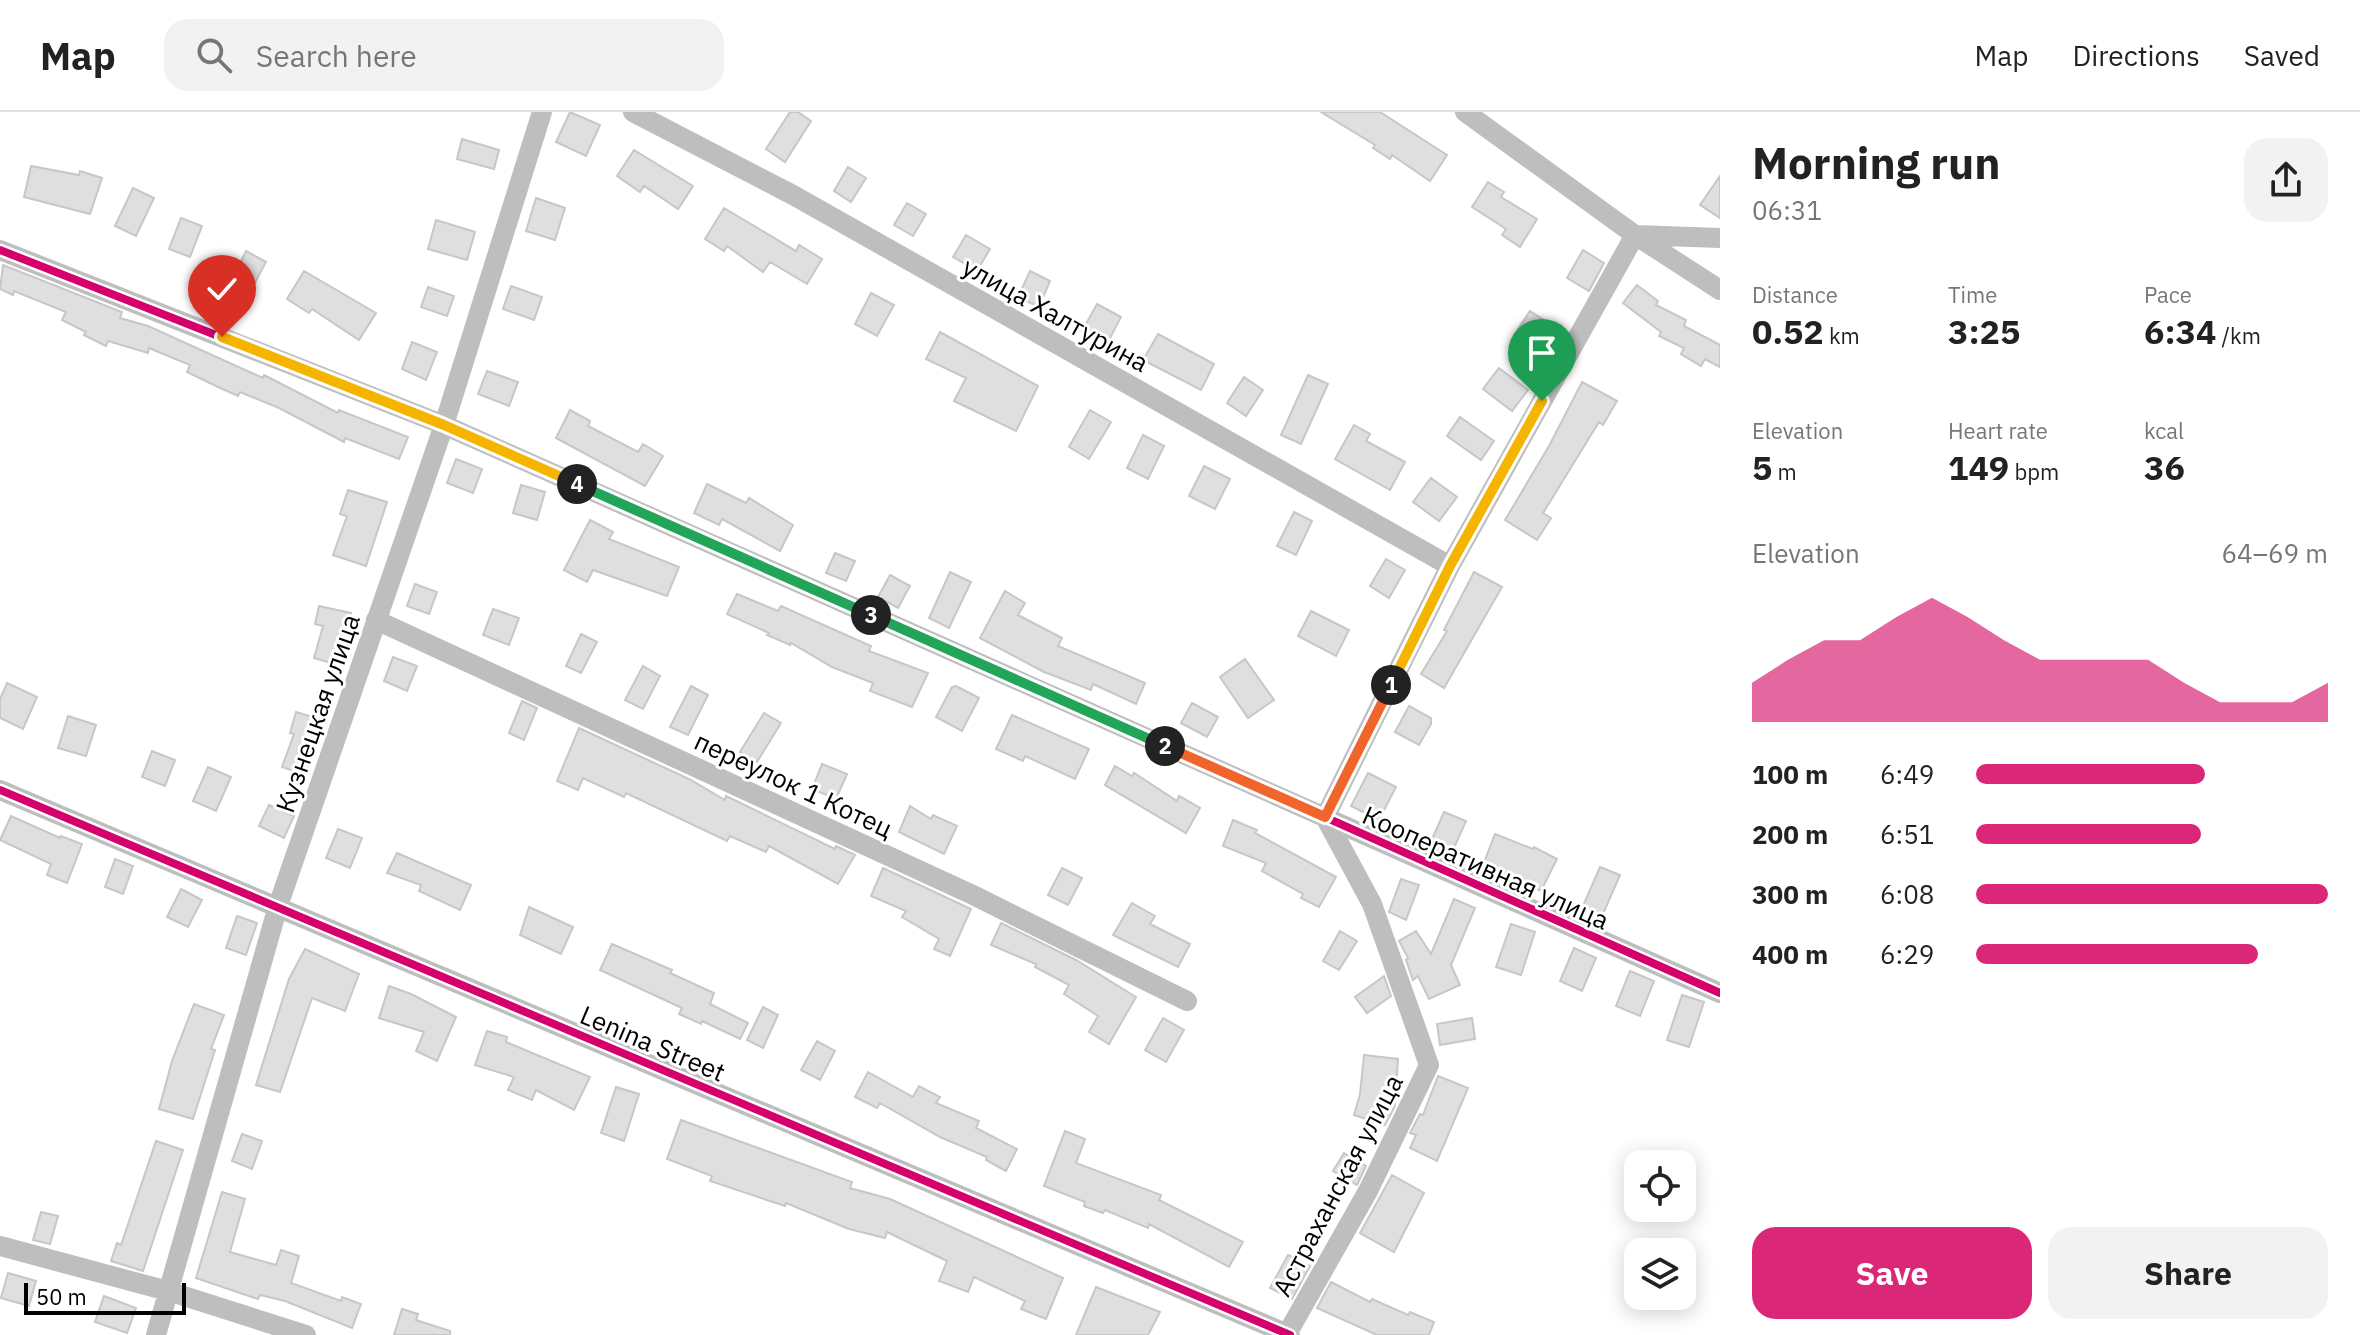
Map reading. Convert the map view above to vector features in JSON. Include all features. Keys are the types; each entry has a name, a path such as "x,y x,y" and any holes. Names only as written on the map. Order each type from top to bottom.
{"street":[{"name":"Кузнецкая улица","path":"156,1335 278,906 444,425 542,112"},
{"name":"улица Халтурина","path":"633,112 793,195 1450,566"},
{"path":"1465,112 1635,235 1720,290"},
{"path":"1325,817 1450,566 1635,235"},
{"path":"1635,235 1720,238"},
{"name":"Кооперативная улица","path":"0,250 444,425 1720,993"},
{"name":"переулок 1 Котец","path":"376,620 973,895 1187,1001"},
{"name":"Lenina Street","path":"0,790 1289,1334"},
{"name":"Астраханская улица","path":"1289,1334 1368,1191 1429,1065 1372,904 1325,817"},
{"path":"0,1246 168,1291 306,1335"}],"building":[{"path":"570,112 600,125 586,156 556,142"},
{"path":"790,112 798,112 811,121 785,162 766,149"},
{"path":"1321,112 1380,112 1447,155 1430,181 1392,155 1390,159 1373,148 1375,145"},
{"path":"462,139 499,150 494,169 457,159"},
{"path":"634,150 693,186 678,209 644,186 640,192 617,176"},
{"path":"31,166 79,175 80,171 102,178 90,214 24,197"},
{"path":"848,167 866,178 851,202 834,191"},
{"path":"1720,176 1720,218 1700,205"},
{"path":"1488,182 1504,192 1501,197 1537,219 1520,247 1502,235 1506,229 1472,207"},
{"path":"133,188 154,198 136,236 115,226"},
{"path":"536,198 565,208 555,240 526,231"},
{"path":"907,203 926,214 913,236 894,225"},
{"path":"724,208 796,251 799,245 822,259 807,284 770,262 763,272 727,246 724,251 705,239"},
{"path":"181,218 202,226 190,257 169,249"},
{"path":"436,220 475,232 467,260 428,249"},
{"path":"966,235 990,249 977,271 953,257"},
{"path":"1583,250 1604,263 1589,291 1567,278"},
{"path":"246,251 266,262 251,290 232,280"},
{"path":"3,265 122,312 120,318 148,326 263,378 264,375 338,413 339,410 408,437 399,459 345,438 344,442 279,408 240,392 238,396 187,372 190,365 149,348 148,353 108,341 106,346 62,320 66,312 14,291 13,295 0,289"},
{"path":"304,271 376,313 359,340 312,309 309,313 287,299"},
{"path":"1030,271 1050,281 1039,307 1018,297"},
{"path":"1637,285 1658,301 1656,305 1686,320 1684,326 1720,345 1720,367 1705,359 1701,366 1681,354 1684,348 1659,336 1661,332 1623,303"},
{"path":"511,286 542,297 534,320 503,309"},
{"path":"428,287 454,296 447,316 421,307"},
{"path":"871,293 894,305 877,336 855,324"},
{"path":"1097,304 1121,317 1107,344 1082,331"},
{"path":"1530,311 1561,331 1547,354 1515,334"},
{"path":"940,332 1038,386 1016,431 954,401 966,378 926,359"},
{"path":"1158,334 1214,364 1201,390 1143,360"},
{"path":"412,342 437,352 426,380 402,369"},
{"path":"1499,368 1528,390 1512,411 1483,389"},
{"path":"487,371 518,382 509,406 478,394"},
{"path":"1308,375 1328,384 1301,444 1281,435"},
{"path":"1244,377 1263,390 1246,416 1227,403"},
{"path":"1582,382 1617,401 1603,425 1599,422 1543,513 1551,518 1537,540 1505,520"},
{"path":"570,410 590,421 588,426 638,452 643,444 663,456 645,486 556,438"},
{"path":"1090,410 1111,422 1089,459 1069,447"},
{"path":"1460,417 1494,441 1481,460 1447,436"},
{"path":"1354,425 1370,434 1366,441 1405,462 1390,490 1335,459"},
{"path":"1143,435 1164,446 1148,479 1127,468"},
{"path":"456,459 482,469 473,493 447,483"},
{"path":"1204,466 1230,479 1215,509 1189,496"},
{"path":"1431,478 1457,497 1439,521 1413,502"},
{"path":"707,484 746,503 749,498 793,525 780,551 722,519 719,525 694,513"},
{"path":"521,485 545,492 537,520 513,513"},
{"path":"348,490 387,502 366,566 333,555 347,516 340,514"},
{"path":"1294,512 1312,521 1296,555 1277,546"},
{"path":"590,520 613,532 609,539 679,567 667,596 593,570 587,582 564,570"},
{"path":"835,553 855,561 846,581 826,573"},
{"path":"1386,559 1405,570 1389,598 1370,586"},
{"path":"950,572 971,582 949,628 929,618"},
{"path":"1474,572 1502,587 1444,688 1421,674 1447,631 1444,630"},
{"path":"890,575 910,586 898,608 878,597"},
{"path":"415,584 437,592 429,614 407,606"},
{"path":"1005,591 1025,603 1018,615 1062,638 1058,646 1145,683 1136,704 1093,684 1091,690 1044,672 980,638"},
{"path":"737,594 778,611 781,606 871,646 869,651 928,673 912,707 870,691 873,683 832,667 791,643 767,635 769,633 727,614"},
{"path":"319,606 351,613 342,646 347,647 341,666 314,658 323,626 315,624"},
{"path":"493,609 519,618 509,645 483,635"},
{"path":"1311,611 1349,630 1336,656 1298,636"},
{"path":"581,634 597,642 581,673 566,666"},
{"path":"393,657 417,666 407,691 384,681"},
{"path":"1245,659 1274,700 1248,718 1220,677"},
{"path":"643,666 660,676 643,709 625,700"},
{"path":"7,683 37,697 23,729 0,718 0,699"},
{"path":"691,686 708,695 688,735 670,727"},
{"path":"956,686 979,698 962,731 936,717 952,687"},
{"path":"522,701 537,708 524,740 509,733"},
{"path":"1192,703 1218,717 1207,737 1181,723"},
{"path":"1409,706 1431,718 1431,724 1419,745 1395,732"},
{"path":"296,712 323,720 305,775 282,767 294,734 290,733"},
{"path":"764,713 781,723 757,762 740,752"},
{"path":"1012,715 1089,749 1075,779 1025,756 1023,761 996,749"},
{"path":"68,716 96,725 86,756 58,748"},
{"path":"579,728 689,779 725,800 726,796 835,849 836,846 855,855 838,884 769,846 766,852 730,836 727,841 626,793 624,797 583,778 578,790 557,781"},
{"path":"152,751 175,760 165,786 142,777"},
{"path":"822,764 847,774 836,799 812,789"},
{"path":"1115,766 1132,776 1134,773 1177,801 1179,796 1200,808 1186,833 1105,785"},
{"path":"208,767 231,777 216,811 193,801"},
{"path":"1368,773 1396,787 1379,820 1351,806"},
{"path":"269,805 294,816 284,838 259,826"},
{"path":"910,806 931,819 933,815 957,826 944,854 899,832"},
{"path":"1444,812 1466,821 1450,857 1428,848"},
{"path":"11,816 60,838 82,844 67,883 47,875 51,864 0,840"},
{"path":"1233,820 1257,830 1255,833 1336,877 1319,907 1301,898 1303,894 1262,871 1266,863 1223,846"},
{"path":"338,829 362,838 350,868 326,858"},
{"path":"1495,834 1534,847 1557,859 1541,891 1504,872 1503,876 1482,868"},
{"path":"397,853 471,885 460,910 419,891 421,885 387,873"},
{"path":"115,859 133,866 123,894 105,887"},
{"path":"1600,867 1620,875 1603,914 1583,906"},
{"path":"883,868 971,909 950,956 934,949 939,939 902,917 906,911 871,896"},
{"path":"1062,868 1082,878 1068,905 1048,895"},
{"path":"1401,879 1419,885 1406,920 1389,912"},
{"path":"181,889 202,900 188,927 167,917"},
{"path":"1454,899 1475,908 1451,965 1460,985 1429,999 1418,976 1413,980 1408,958 1399,941 1416,931 1431,954"},
{"path":"1132,903 1155,916 1150,924 1190,944 1178,967 1113,935"},
{"path":"529,907 573,927 561,954 520,935"},
{"path":"237,916 257,923 246,955 226,948"},
{"path":"1001,923 1076,960 1136,997 1109,1044 1089,1032 1098,1016 1064,994 1069,985 1035,967 1036,964 991,945"},
{"path":"1511,924 1535,932 1521,975 1496,967"},
{"path":"1340,931 1357,941 1339,970 1323,961"},
{"path":"612,944 672,970 670,973 714,993 710,1004 748,1023 740,1039 679,1014 682,1008 600,970"},
{"path":"1574,948 1596,958 1582,991 1560,981"},
{"path":"305,949 359,974 345,1011 312,998 280,1092 256,1085 289,979"},
{"path":"1630,971 1654,981 1640,1016 1616,1006"},
{"path":"1384,976 1391,996 1367,1013 1355,997"},
{"path":"389,986 456,1017 437,1061 416,1051 424,1032 379,1018"},
{"path":"1682,995 1704,1002 1689,1047 1667,1040"},
{"path":"194,1004 224,1015 211,1049 215,1050 193,1119 159,1109 172,1061"},
{"path":"763,1007 778,1015 763,1048 747,1040"},
{"path":"1163,1018 1184,1030 1166,1062 1145,1050"},
{"path":"1472,1018 1475,1039 1440,1045 1437,1024"},
{"path":"487,1031 507,1037 506,1042 590,1077 574,1110 536,1090 532,1100 508,1090 514,1077 475,1065"},
{"path":"817,1041 835,1051 820,1080 801,1070"},
{"path":"1364,1055 1398,1059 1395,1106 1385,1125 1354,1115 1360,1094"},
{"path":"868,1072 913,1097 919,1086 940,1097 936,1103 979,1121 976,1128 1017,1149 1006,1171 986,1160 987,1157 940,1137 880,1103 877,1108 855,1097"},
{"path":"1438,1076 1468,1088 1437,1161 1410,1148 1416,1135 1410,1133 1420,1114 1423,1115"},
{"path":"616,1087 639,1094 624,1141 601,1133"},
{"path":"681,1120 852,1182 850,1188 890,1199 1063,1278 1046,1319 1021,1309 1025,1301 974,1277 968,1292 939,1281 947,1261 887,1232 885,1238 849,1229 786,1203 785,1206 710,1181 712,1176 667,1159"},
{"path":"1065,1131 1085,1139 1076,1163 1161,1195 1159,1200 1243,1242 1229,1267 1149,1224 1148,1228 1105,1210 1103,1213 1084,1206 1085,1202 1044,1186"},
{"path":"242,1134 262,1141 252,1169 232,1161"},
{"path":"156,1141 183,1150 143,1271 111,1261 117,1243 121,1245"},
{"path":"1344,1153 1366,1166 1357,1185 1333,1171"},
{"path":"1392,1175 1424,1193 1394,1252 1360,1233"},
{"path":"222,1192 245,1199 230,1252 276,1265 281,1250 299,1256 291,1283 341,1301 342,1297 361,1304 352,1328 285,1301 260,1295 258,1299 196,1278"},
{"path":"41,1212 58,1216 50,1244 33,1240"},
{"path":"1288,1255 1310,1266 1292,1299 1270,1288"},
{"path":"8,1273 36,1281 29,1306 1,1298"},
{"path":"1331,1282 1370,1302 1372,1299 1408,1315 1410,1312 1434,1322 1429,1335 1377,1335 1317,1308"},
{"path":"1096,1287 1160,1312 1148,1335 1076,1335"},
{"path":"104,1296 136,1308 127,1333 95,1322"},
{"path":"402,1309 418,1314 416,1320 450,1331 450,1335 394,1335"}],"cycle path":[{"path":"0,250 444,425 1720,993"},
{"path":"0,790 1290,1335"}],"route":[{"path":"222,337 444,425 1325,817 1450,566 1542,401"}]}
